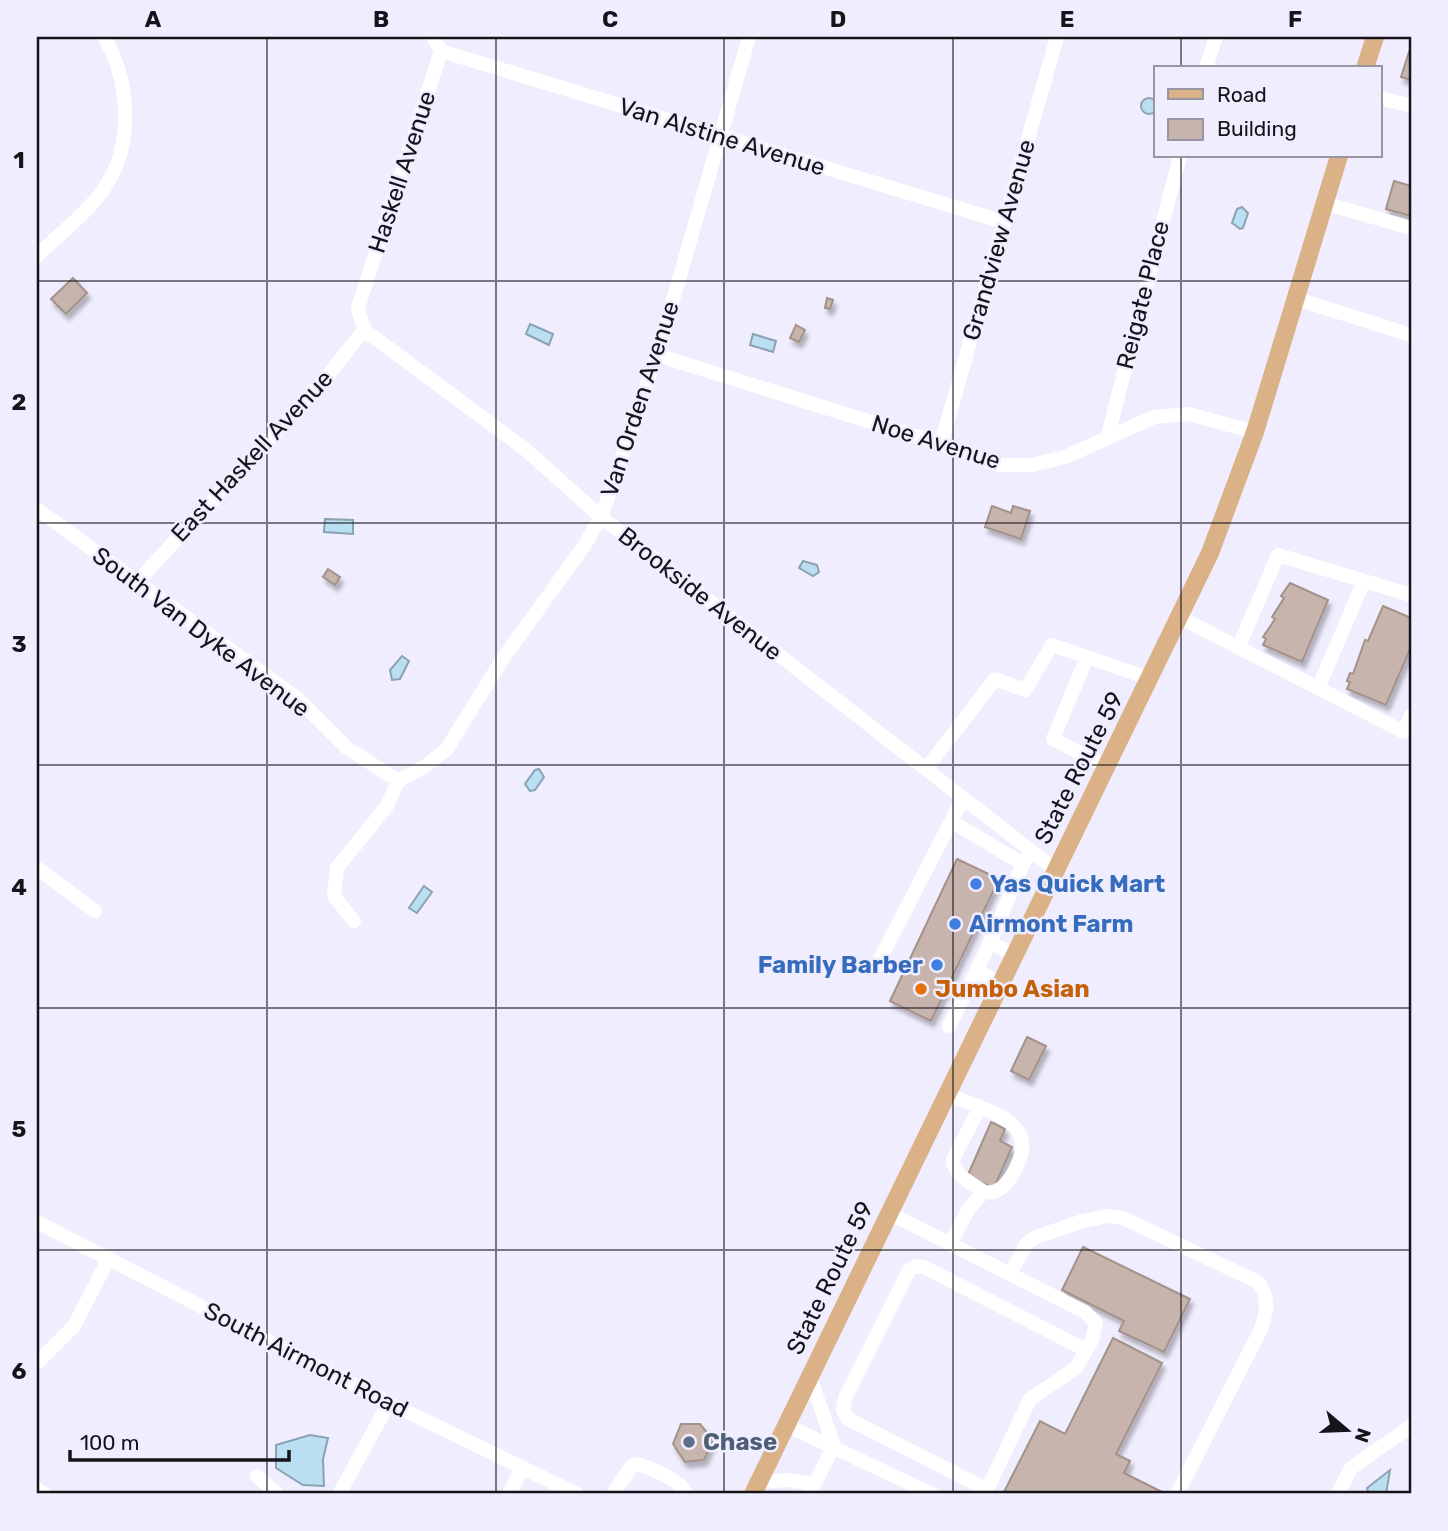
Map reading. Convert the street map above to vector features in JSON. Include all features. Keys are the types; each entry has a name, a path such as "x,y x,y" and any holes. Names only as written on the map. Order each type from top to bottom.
{"main road":[{"path":"1366,66 1375,37"},
{"name":"State Route 59","path":"755,1488 1181,618 1228,507 1255,432 1338,158"}],"street":[{"path":"37,256 96,199 111,179 119,158 125,106 122,86 104,37"},
{"path":"433,37 441,51"},
{"name":"Van Orden Avenue","path":"398,781 424,767 446,750 504,657 584,546 601,517 657,355 722,138 749,37"},
{"name":"Grandview Avenue","path":"941,444 1058,37"},
{"path":"1207,66 1216,37"},
{"name":"Van Alstine Avenue","path":"441,51 1004,222"},
{"name":"Haskell Avenue","path":"364,330 358,308 441,51"},
{"path":"1382,99 1411,106"},
{"name":"Reigate Place","path":"1108,435 1179,158"},
{"path":"1324,203 1411,228"},
{"path":"1297,299 1411,335"},
{"name":"Brookside Avenue","path":"364,330 525,449 601,517 1056,870"},
{"name":"East Haskell Avenue","path":"138,581 329,374 364,330"},
{"name":"Noe Avenue","path":"657,355 941,444 997,466 1032,465 1065,457 1108,435 1154,417 1189,414 1255,432"},
{"name":"South Van Dyke Avenue","path":"37,509 298,699 346,747 398,781"},
{"path":"1239,646 1278,555 1411,595"},
{"path":"1319,686 1364,581"},
{"path":"1181,618 1319,686 1408,737 1411,715"},
{"path":"926,769 995,679 1025,690 1052,645 1151,679"},
{"path":"1087,657 1053,738 1107,767"},
{"path":"354,921 334,896 337,868 387,806 398,781"},
{"path":"877,965 963,798"},
{"path":"951,821 1023,864"},
{"path":"948,1026 977,970 1031,850"},
{"path":"37,868 95,911"},
{"path":"990,942 1014,955"},
{"path":"977,970 1000,984"},
{"path":"947,1094 1014,1125 1022,1135 1025,1150 1005,1185 992,1193 984,1192 959,1174 953,1166 953,1159 979,1109"},
{"path":"950,1244 969,1208 984,1192"},
{"path":"889,1213 1084,1312 1096,1323 1086,1350 1076,1368 1067,1377 1046,1387 1030,1399 986,1492 848,1419 843,1410 845,1398 909,1270 916,1265 1086,1350"},
{"path":"1010,1274 1027,1243 1036,1237 1107,1216 1123,1218 1258,1282 1267,1302 1261,1329 1178,1494"},
{"name":"South Airmont Road","path":"37,1223 389,1403 577,1494"},
{"path":"37,1363 75,1326 109,1258"},
{"path":"755,1488 789,1480 811,1489 834,1446 810,1377"},
{"path":"339,1494 389,1403"},
{"path":"786,1425 932,1494"},
{"path":"1338,1494 1351,1468 1411,1426"},
{"path":"613,1494 631,1468 641,1465 684,1488 687,1494"},
{"path":"509,1494 522,1468"},
{"path":"257,1476 277,1494"},
{"path":"37,1489 44,1494"}],"water":[{"path":"1146,99 1152,99 1154,111 1149,114 1141,106"},
{"path":"1242,207 1248,213 1243,228 1240,229 1232,223 1237,209"},
{"path":"530,324 553,334 549,345 526,334"},
{"path":"753,334 776,341 773,352 750,345"},
{"path":"325,519 353,520 353,534 324,532"},
{"path":"803,561 817,565 819,572 813,576 799,568"},
{"path":"402,656 409,661 400,679 392,680 390,670"},
{"path":"539,769 544,777 535,790 530,791 525,784 535,770"},
{"path":"424,886 432,892 417,913 409,908"},
{"path":"310,1435 328,1438 323,1459 324,1486 303,1485 276,1468 276,1445"},
{"path":"1390,1470 1386,1494 1369,1494 1367,1488"}],"building":[{"path":"1409,52 1411,53 1411,80 1401,77"},
{"path":"1394,181 1411,186 1411,216 1386,209"},
{"path":"73,278 87,293 66,314 51,299"},
{"path":"827,298 833,300 830,309 825,308"},
{"path":"796,325 805,330 799,342 790,338"},
{"path":"992,506 1011,513 1013,506 1030,511 1021,539 985,527"},
{"path":"328,569 340,577 335,585 323,577"},
{"path":"1290,583 1328,600 1302,662 1263,645 1266,639 1263,637 1275,619 1272,617"},
{"path":"1383,606 1411,618 1411,647 1386,705 1347,689 1350,673 1353,674 1365,640 1368,641"},
{"path":"957,859 999,879 931,1021 890,1001"},
{"path":"1027,1037 1046,1046 1029,1080 1011,1071"},
{"path":"991,1122 1005,1129 1000,1141 1012,1147 994,1188 967,1177"},
{"path":"1083,1247 1190,1299 1164,1352 1119,1331 1124,1321 1062,1290"},
{"path":"1113,1338 1162,1363 1116,1454 1130,1461 1124,1473 1166,1494 1003,1494 1040,1421 1065,1434"},
{"path":"681,1424 700,1424 713,1440 704,1460 685,1462 673,1444"}],"place":[{"name":"Yas Quick Mart","path":"976,884"},
{"name":"Airmont Farm","path":"955,924"},
{"name":"Family Barber","path":"937,965"},
{"name":"Jumbo Asian","path":"921,989"},
{"name":"Chase","path":"689,1442"}]}
